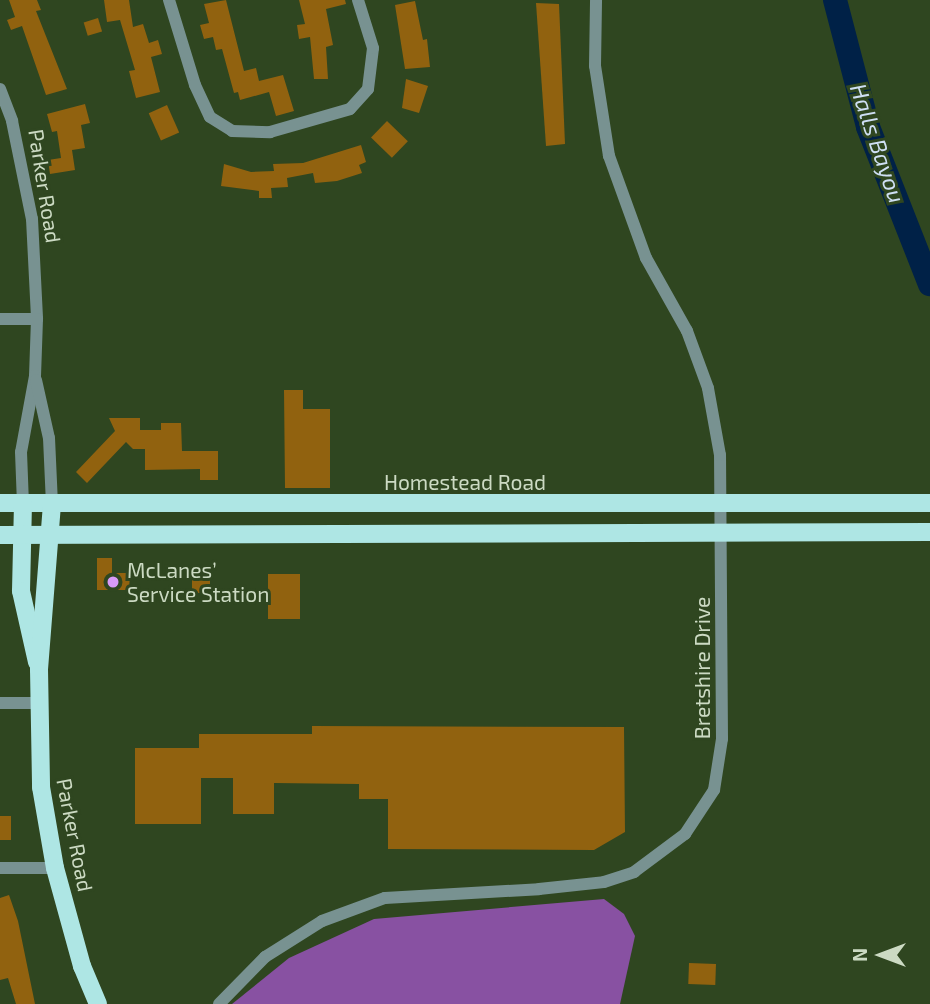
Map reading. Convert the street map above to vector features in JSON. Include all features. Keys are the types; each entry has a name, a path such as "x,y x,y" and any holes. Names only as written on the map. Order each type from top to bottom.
{"main road":[{"name":"Homestead Road","path":"0,503 720,505 930,502"},
{"name":"Parker Road","path":"23,503 20,535 23,603 39,670"},
{"name":"Parker Road","path":"52,504 52,535 39,670 41,787 55,869 82,966 98,1004"},
{"path":"526,505 528,531"},
{"path":"0,535 930,531"}],"street":[{"path":"169,0 195,85 209,117 232,131 270,132 306,124 350,109 368,89 373,47 358,0"},
{"name":"Bretshire Drive","path":"219,1004 265,957 322,921 385,898 604,882 634,872 685,834 702,814 720,765 720,455 708,388 687,331 642,248 609,156 595,66 596,0"},
{"name":"Parker Road","path":"0,89 12,121 32,219 37,319 35,376 21,452 23,503"},
{"path":"0,319 37,319"},
{"name":"Parker Road","path":"35,376 49,438 52,504"},
{"path":"0,703 39,703"},
{"path":"0,868 55,869"}],"shaded area":[{"path":"604,899 624,914 635,936 620,1004 232,1004 289,958 374,919"}],"building":[{"path":"9,0 37,0 41,10 36,11 67,89 46,95 22,26 11,30 7,20 15,17"},
{"path":"104,0 129,0 133,27 143,24 149,43 158,40 162,54 151,57 160,92 136,98 129,71 135,70 120,20 107,22"},
{"path":"226,0 244,71 256,68 259,81 283,75 294,111 276,116 269,92 240,100 238,92 234,93 222,49 216,50 213,37 204,39 200,25 209,23 204,4"},
{"path":"299,0 345,0 346,4 326,9 333,45 326,47 328,79 314,79 310,37 299,39 297,25 305,24"},
{"path":"415,1 423,40 427,39 430,67 405,69 395,5"},
{"path":"536,3 559,4 565,144 546,146"},
{"path":"98,18 102,31 88,36 84,22"},
{"path":"406,79 428,86 419,113 402,108"},
{"path":"85,104 90,123 81,125 85,148 72,150 75,170 50,174 48,160 61,158 57,131 52,132 47,114"},
{"path":"167,105 179,132 161,141 149,113"},
{"path":"387,121 408,141 392,158 371,138"},
{"path":"361,145 366,162 359,165 362,173 337,181 315,183 313,173 287,178 288,187 271,188 272,198 259,198 259,191 221,186 224,164 251,172 274,171 273,164 303,163"},
{"path":"284,390 303,390 303,409 330,409 330,488 285,488"},
{"path":"109,418 140,418 140,430 161,430 161,423 181,423 182,451 218,451 218,480 200,480 200,469 145,470 145,449 133,449 126,442 87,483 76,472 115,431"},
{"name":"McLanes’ Service Station","path":"97,558 112,558 112,573 130,573 129,590 97,590"},
{"path":"192,572 210,572 210,593 192,593"},
{"path":"268,574 300,574 300,619 268,619"},
{"path":"312,726 624,727 625,832 594,850 388,849 388,799 359,799 359,784 274,783 274,814 233,814 233,778 201,778 201,824 135,824 135,748 199,748 199,734 312,734"},
{"path":"0,816 11,816 11,840 0,840"},
{"path":"9,895 18,921 35,1004 16,1004 8,978 0,980 0,898"},
{"path":"689,963 716,964 715,985 688,984"}],"waterway":[{"name":"Halls Bayou","path":"835,0 868,127 930,284"}],"place":[{"name":"McLanes’ Service Station","path":"113,582"}]}
